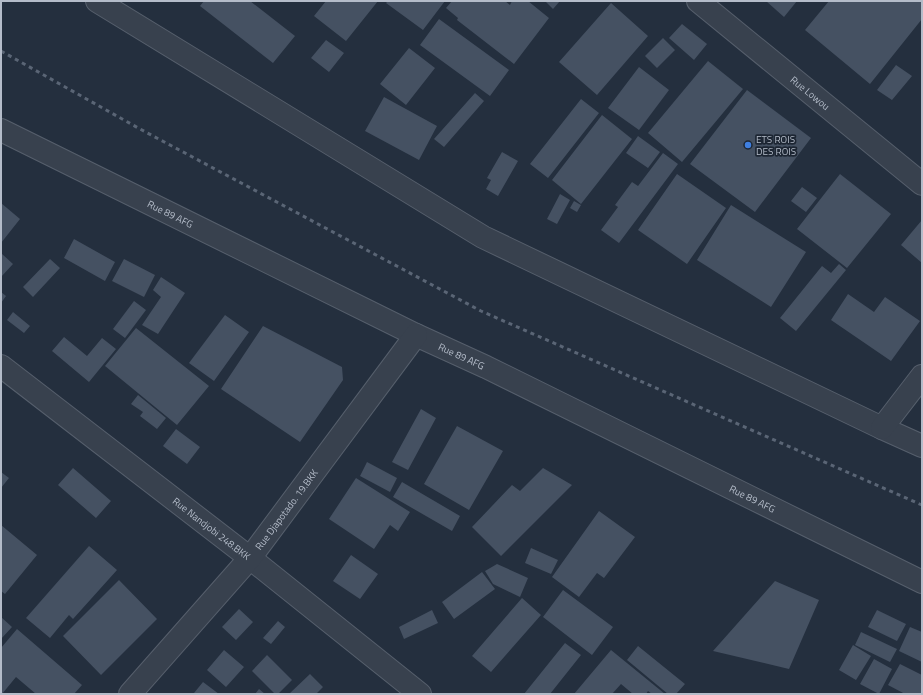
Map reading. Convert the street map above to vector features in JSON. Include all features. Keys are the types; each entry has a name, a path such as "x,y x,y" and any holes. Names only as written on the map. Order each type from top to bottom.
{"street":[{"path":"98,1 483,237 922,446"},
{"name":"Rue Lowou","path":"698,1 922,184"},
{"name":"Rue 89 AFG","path":"1,130 416,335 493,370 922,582"},
{"name":"Rue Djapotado. 19.BKK","path":"130,694 250,558 416,335"},
{"name":"Rue Nandjobi 248.BKK","path":"1,366 250,558 420,694"},
{"path":"882,428 922,376"}],"building":[{"path":"204,1 250,1 295,36 273,63 200,6"},
{"path":"326,1 378,1 346,41 314,16"},
{"path":"388,1 445,1 423,30 386,3"},
{"path":"452,1 505,1 510,5 512,1 528,1 549,18 514,64 457,20 458,18 446,8"},
{"path":"545,1 560,1 553,9"},
{"path":"766,1 797,1 784,17"},
{"path":"829,1 922,1 922,19 870,84 805,30"},
{"path":"611,3 648,36 597,95 559,62"},
{"path":"439,19 509,70 490,96 420,45"},
{"path":"682,24 707,44 694,60 669,38"},
{"path":"663,38 675,50 657,68 645,56"},
{"path":"326,40 344,53 329,72 311,58"},
{"path":"409,48 435,68 406,105 380,84"},
{"path":"708,61 743,89 682,162 648,133"},
{"path":"896,65 912,76 892,100 877,90"},
{"path":"639,67 669,90 639,130 608,108"},
{"path":"747,90 811,138 755,212 690,164"},
{"path":"475,93 484,101 444,147 434,139"},
{"path":"384,97 437,126 419,160 365,131"},
{"path":"581,99 599,113 548,178 530,164"},
{"path":"602,115 632,139 581,204 552,180"},
{"path":"638,136 660,152 648,168 626,153"},
{"path":"502,152 518,161 498,196 486,189 491,180 487,178"},
{"path":"663,153 678,164 619,243 601,230 618,207 615,205 632,182 638,186"},
{"path":"677,174 726,208 687,264 638,230"},
{"path":"840,174 891,214 847,268 797,229"},
{"path":"802,187 817,198 806,212 791,201"},
{"path":"560,194 570,200 557,224 547,219"},
{"path":"574,201 581,205 577,212 570,208"},
{"path":"1,203 20,219 1,243"},
{"path":"731,205 806,252 771,307 697,260"},
{"path":"922,220 922,263 901,245"},
{"path":"74,239 115,262 105,281 64,258"},
{"path":"1,253 13,264 1,277"},
{"path":"50,259 60,268 33,297 23,287"},
{"path":"124,259 155,275 144,297 112,281"},
{"path":"839,264 846,270 796,331 780,318 822,266 831,273"},
{"path":"161,277 185,293 158,334 142,325 161,297 153,290"},
{"path":"1,292 6,296 1,303"},
{"path":"848,294 874,312 885,297 920,321 891,361 831,320"},
{"path":"134,301 146,310 125,338 113,329"},
{"path":"13,312 30,326 24,333 7,320"},
{"path":"225,315 249,332 214,381 189,363"},
{"path":"263,326 342,367 343,380 300,442 221,389"},
{"path":"136,328 209,386 177,425 105,366"},
{"path":"64,337 87,356 102,338 116,349 89,382 52,351"},
{"path":"138,395 166,418 157,429 140,416 143,412 131,404"},
{"path":"421,409 436,418 408,470 392,462"},
{"path":"457,426 503,451 469,510 424,484"},
{"path":"176,429 200,447 187,464 163,446"},
{"path":"367,462 397,478 390,492 360,476"},
{"path":"73,468 111,501 96,518 58,485"},
{"path":"543,468 572,485 501,556 472,527 512,485 520,491"},
{"path":"1,472 9,478 1,488"},
{"path":"356,478 410,512 398,531 390,525 374,549 329,519"},
{"path":"402,482 460,516 452,531 393,497"},
{"path":"599,511 635,537 604,578 597,573 579,597 552,577"},
{"path":"1,525 37,555 5,594 1,591"},
{"path":"89,546 117,570 73,619 69,615 50,638 26,618"},
{"path":"531,548 558,560 551,574 525,563"},
{"path":"351,555 378,574 360,599 333,581"},
{"path":"497,564 528,578 520,597 493,584 485,571"},
{"path":"482,572 495,589 454,619 442,602"},
{"path":"119,580 157,619 101,675 63,636"},
{"path":"775,581 819,600 789,669 713,651"},
{"path":"563,590 613,627 592,655 543,617"},
{"path":"522,598 541,615 491,672 472,656"},
{"path":"239,609 253,622 236,640 222,627"},
{"path":"432,610 438,623 404,639 399,627"},
{"path":"877,610 906,624 897,641 868,627"},
{"path":"1,617 12,627 1,639"},
{"path":"278,621 285,627 271,644 263,638"},
{"path":"910,627 922,632 922,662 899,651"},
{"path":"17,629 82,685 74,694 36,694 16,677 2,694 1,693 1,648"},
{"path":"861,632 897,649 890,662 855,645"},
{"path":"565,643 581,655 550,694 524,694"},
{"path":"853,645 871,656 856,680 839,670"},
{"path":"638,646 685,684 676,694 668,694 627,660"},
{"path":"224,650 244,667 226,687 207,670"},
{"path":"611,650 665,694 652,694 648,691 646,694 633,694 621,684 612,694 574,694"},
{"path":"267,655 292,680 278,694 275,694 252,671"},
{"path":"874,659 892,669 879,694 860,684"},
{"path":"900,664 922,675 922,694 905,694 888,685"},
{"path":"310,674 323,687 316,694 289,694"},
{"path":"203,682 219,694 195,694 194,693"},
{"path":"259,689 265,694 255,694"}],"railway":[{"path":"1,51 140,129 481,311 922,505"}],"place":[{"name":"ETS ROIS DES ROIS","path":"748,145"}]}
